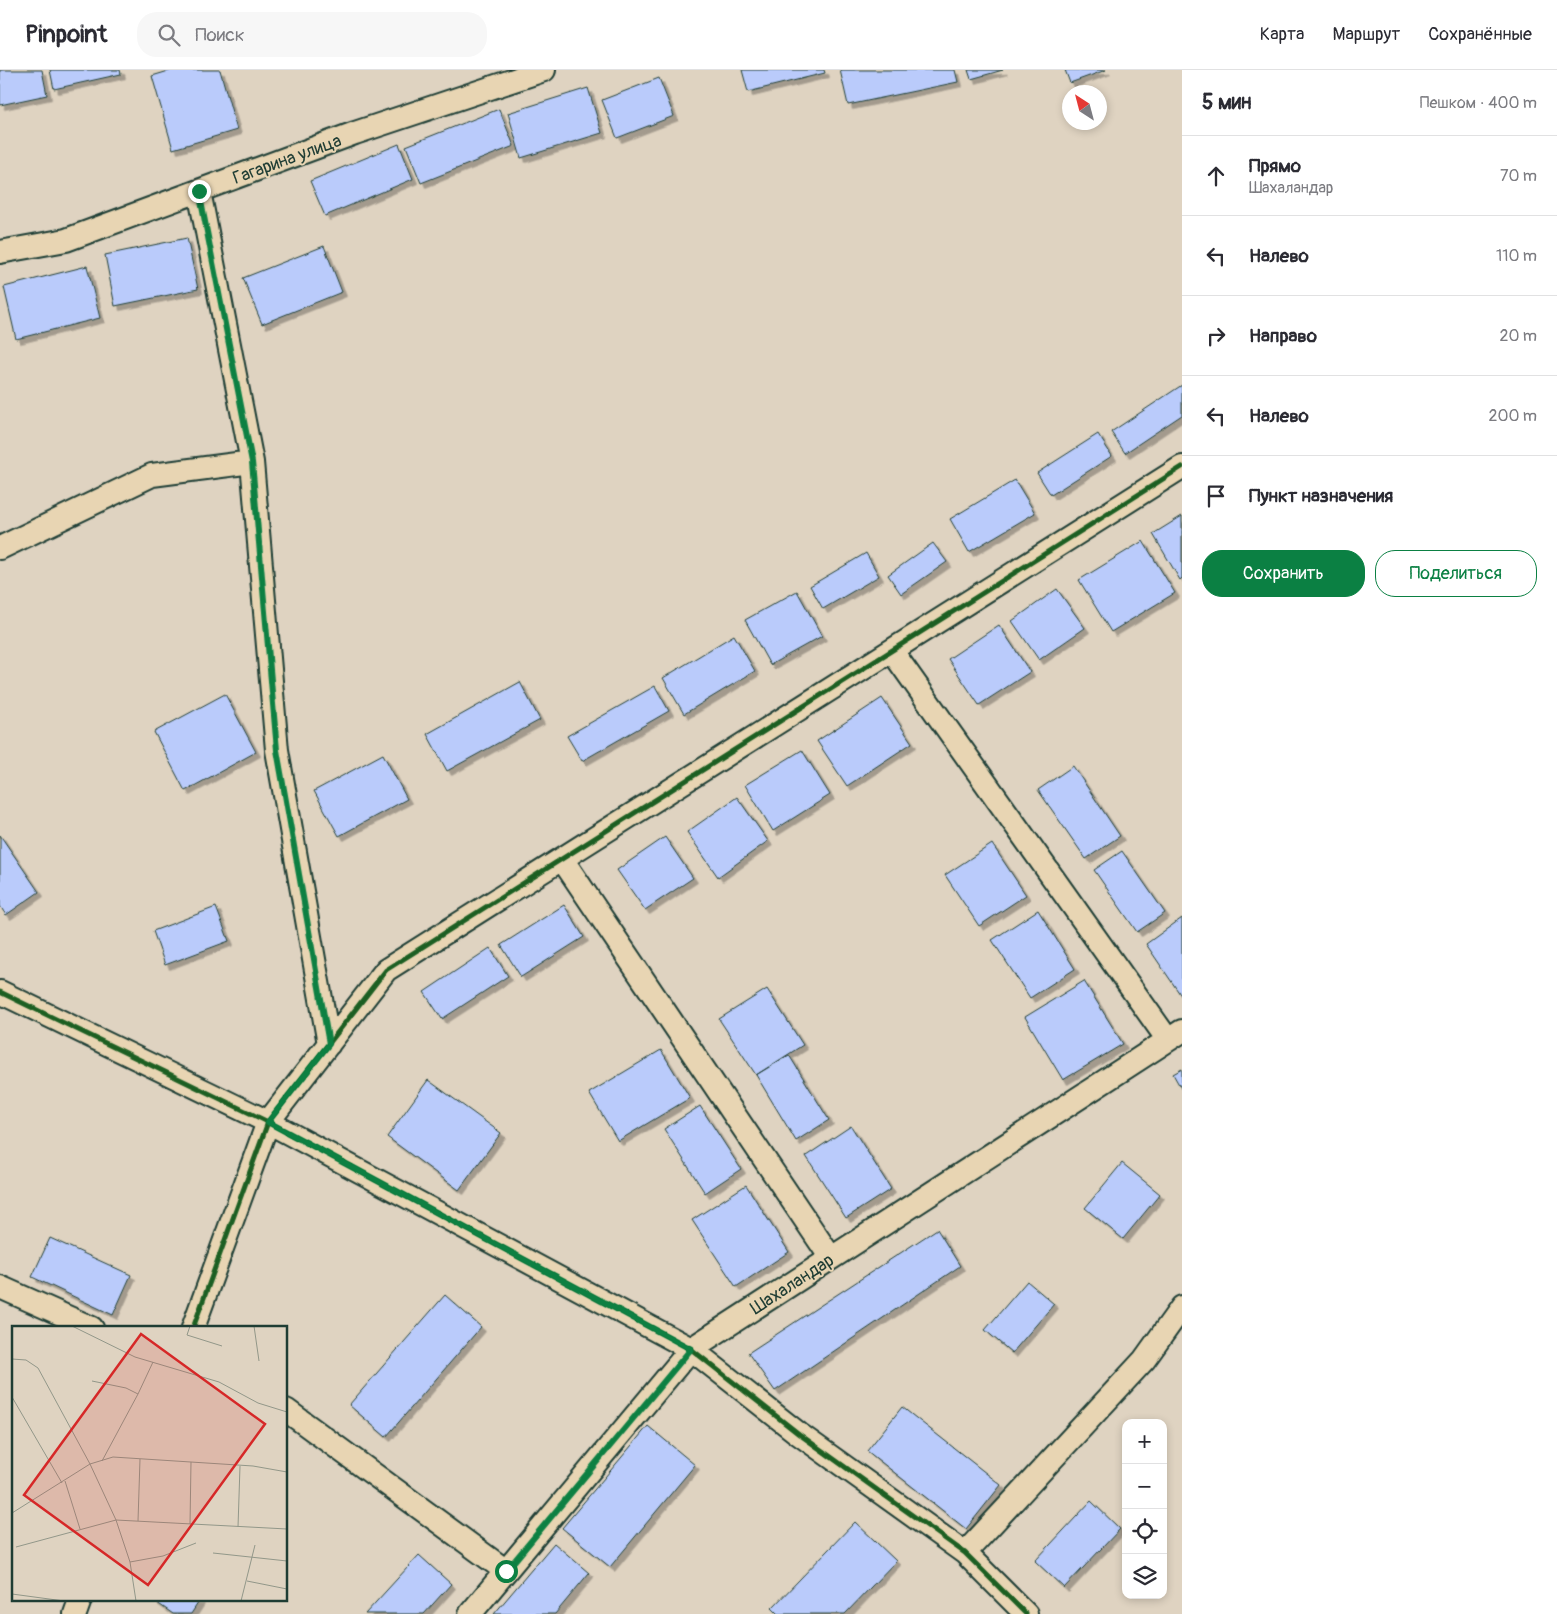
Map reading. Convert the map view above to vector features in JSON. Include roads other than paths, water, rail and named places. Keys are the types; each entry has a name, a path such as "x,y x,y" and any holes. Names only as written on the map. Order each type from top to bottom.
{"street":[{"name":"Гагарина улица","path":"0,252 66,240 355,133 544,70"},
{"path":"199,191 252,462 277,750 329,1044"},
{"path":"0,548 152,475 252,462"},
{"path":"194,1326 268,1122 386,970 1182,467"},
{"path":"892,651 1175,1036"},
{"path":"562,859 831,1258"},
{"path":"0,992 268,1122 691,1349 799,1434 964,1553 1026,1614"},
{"name":"Шахаландар","path":"470,1614 691,1349 1175,1036"},
{"path":"0,1287 88,1326"},
{"path":"964,1553 1144,1360 1182,1307"},
{"path":"288,1411 506,1571"},
{"path":"75,1614 79,1602"}]}
